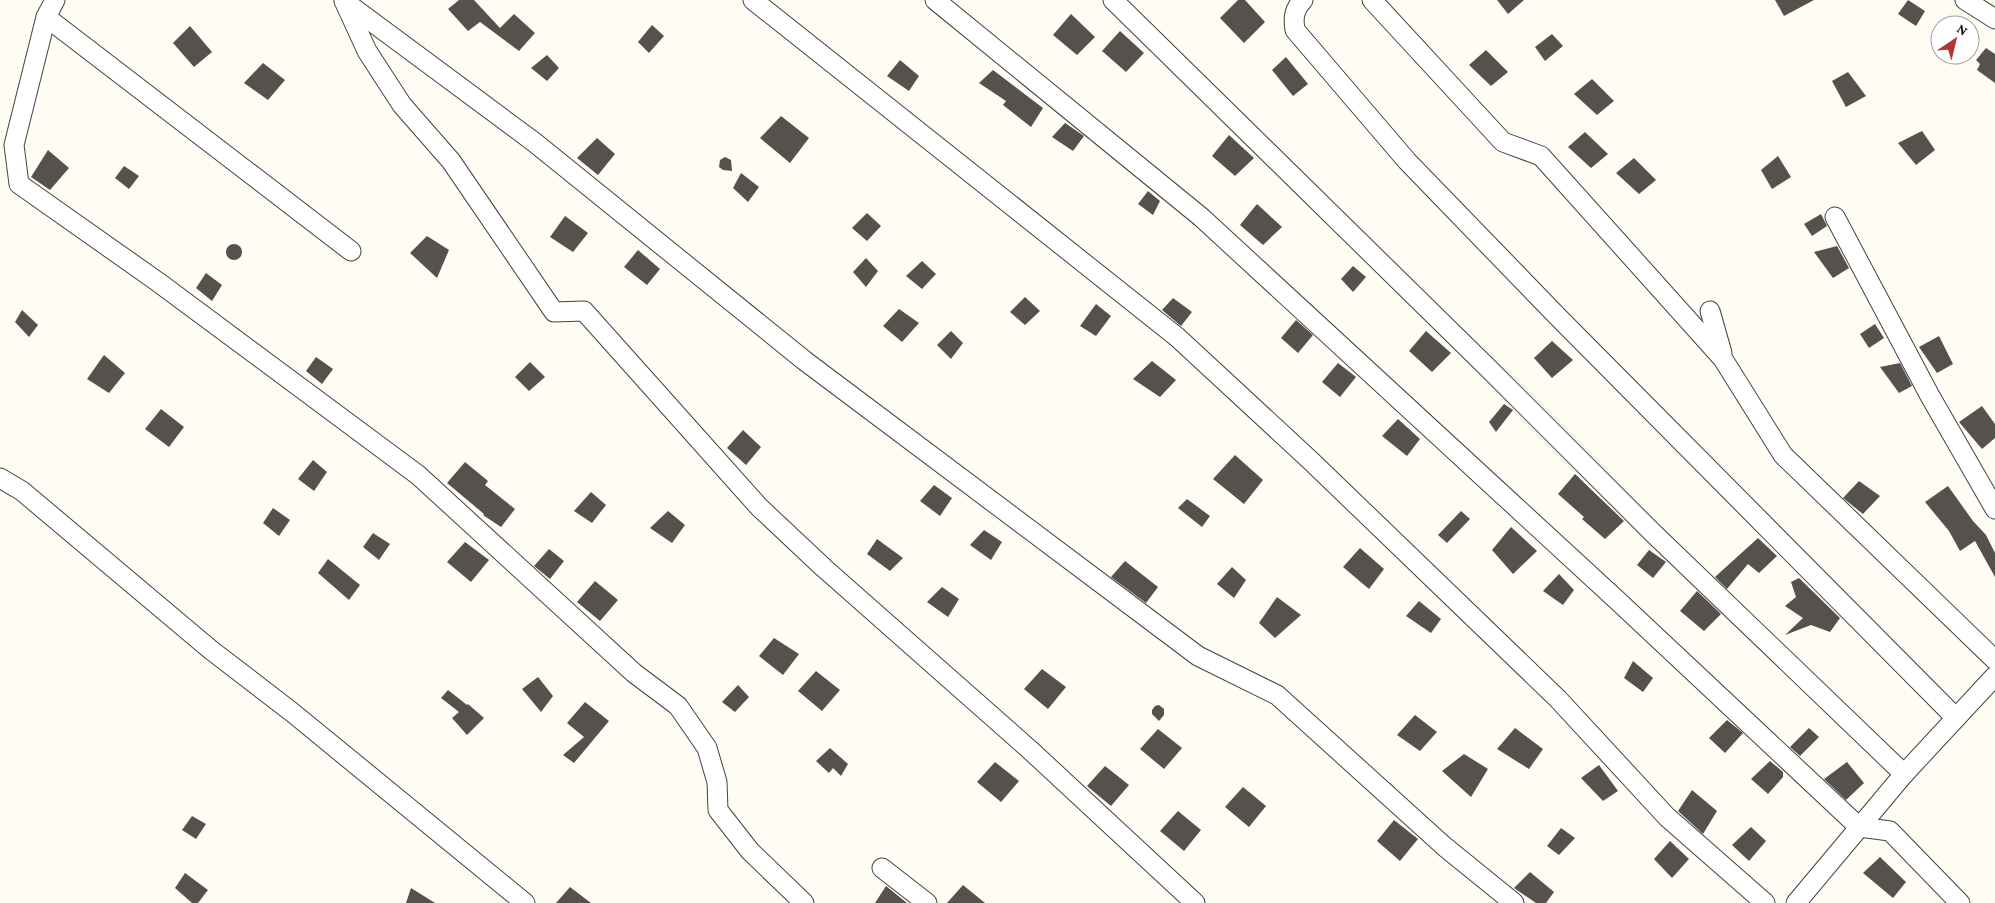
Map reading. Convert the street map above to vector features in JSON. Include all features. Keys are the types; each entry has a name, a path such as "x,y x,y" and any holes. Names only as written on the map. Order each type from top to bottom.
{"street":[{"path":"55,0 46,17 14,145 19,184 166,288 418,476 634,673 678,706 706,748 718,782 718,810 750,851 804,903"},
{"path":"343,0 367,51 402,105 451,161 554,312 584,311 759,507 824,568 1029,749 1195,903"},
{"path":"343,0 534,142 805,361 1198,656 1277,695 1445,847 1514,903"},
{"path":"753,0 1177,337 1311,461 1558,700 1667,817 1765,903"},
{"path":"934,0 1201,217 1859,826 1890,831 1960,903"},
{"path":"1113,0 1654,533 1904,774"},
{"path":"1303,0 1299,4 1293,18 1295,30 1407,162 1956,718"},
{"path":"1372,0 1503,142 1541,156 1724,359 1782,455 1995,660"},
{"path":"1965,0 1995,20"},
{"path":"46,17 351,250"},
{"path":"1835,217 1930,396 1995,509"},
{"path":"1710,312 1724,359"},
{"path":"0,478 22,491 211,650 294,712 525,903"},
{"path":"1796,903 1904,774 1995,676"},
{"path":"882,868 927,903"}],"building":[{"path":"459,0 474,0 500,28 514,14 535,33 519,51 480,22 468,31 448,9"},
{"path":"1238,0 1245,0 1265,22 1244,43 1220,18"},
{"path":"1497,0 1524,0 1508,14"},
{"path":"1775,0 1814,0 1784,16"},
{"path":"1908,0 1925,11 1916,26 1898,14"},
{"path":"1071,14 1095,37 1077,55 1053,35"},
{"path":"652,25 664,36 649,53 638,42"},
{"path":"190,26 212,52 194,67 173,43"},
{"path":"1120,31 1144,53 1126,72 1102,51"},
{"path":"1552,34 1563,46 1545,61 1535,47"},
{"path":"1986,48 1995,54 1995,83 1977,70 1980,65 1980,55"},
{"path":"1486,50 1508,72 1491,86 1469,65"},
{"path":"547,55 559,68 547,81 531,68"},
{"path":"1286,57 1308,84 1293,96 1272,70"},
{"path":"900,60 919,76 909,91 887,76"},
{"path":"263,63 285,80 268,100 244,83"},
{"path":"993,70 1043,108 1031,127 1003,105 1006,101 979,83"},
{"path":"1848,72 1866,96 1846,107 1832,81"},
{"path":"1592,79 1614,101 1597,115 1574,94"},
{"path":"781,116 809,138 790,163 760,138"},
{"path":"1065,123 1084,136 1073,151 1052,137"},
{"path":"1922,131 1935,150 1916,165 1898,143"},
{"path":"1585,132 1608,154 1591,168 1568,147"},
{"path":"1229,135 1254,158 1235,176 1212,156"},
{"path":"597,138 615,154 598,175 577,158"},
{"path":"48,150 69,168 50,190 31,177"},
{"path":"1778,156 1791,177 1772,189 1761,170"},
{"path":"725,157 731,160 732,171 723,170 719,167 720,160"},
{"path":"1634,158 1656,180 1639,194 1616,173"},
{"path":"124,166 139,176 129,189 115,178"},
{"path":"741,173 759,187 748,202 733,188"},
{"path":"1148,191 1160,201 1153,215 1138,204"},
{"path":"1257,204 1282,227 1263,245 1240,225"},
{"path":"867,213 881,226 867,241 852,228"},
{"path":"1821,214 1827,226 1812,236 1804,224"},
{"path":"565,216 588,233 573,252 550,237"},
{"path":"427,236 449,250 437,278 410,253"},
{"path":"234,244 242,252 234,260 226,252"},
{"path":"1837,246 1849,268 1833,278 1814,252"},
{"path":"638,250 660,269 647,285 624,267"},
{"path":"866,258 878,271 866,287 853,272"},
{"path":"922,261 936,274 922,289 906,276"},
{"path":"1353,266 1366,277 1353,292 1341,279"},
{"path":"206,273 222,285 212,301 196,288"},
{"path":"1025,297 1040,311 1025,325 1010,312"},
{"path":"1173,298 1192,312 1181,326 1162,310"},
{"path":"1096,304 1111,316 1096,336 1080,326"},
{"path":"899,309 919,323 902,342 883,326"},
{"path":"22,310 38,325 29,337 15,322"},
{"path":"1296,320 1313,335 1298,353 1281,338"},
{"path":"1875,324 1884,338 1869,348 1860,334"},
{"path":"951,331 963,343 951,359 937,345"},
{"path":"1426,331 1451,353 1432,372 1409,351"},
{"path":"1939,336 1953,364 1937,373 1919,347"},
{"path":"1552,341 1573,360 1552,378 1534,358"},
{"path":"104,355 125,373 109,393 87,379"},
{"path":"316,357 333,369 322,384 306,371"},
{"path":"1152,361 1176,380 1160,397 1133,379"},
{"path":"530,362 545,377 529,391 515,377"},
{"path":"1338,363 1356,377 1340,397 1322,382"},
{"path":"1900,363 1912,386 1899,393 1880,367"},
{"path":"1504,404 1513,410 1496,432 1489,422"},
{"path":"1982,406 1995,424 1995,438 1982,449 1959,422"},
{"path":"161,409 184,427 169,447 145,429"},
{"path":"1398,419 1420,439 1407,456 1382,436"},
{"path":"743,430 761,447 746,465 727,448"},
{"path":"1235,455 1263,480 1244,504 1213,479"},
{"path":"313,460 327,472 314,491 298,479"},
{"path":"465,462 488,481 485,485 515,509 501,527 483,515 447,483"},
{"path":"1575,474 1624,521 1605,539 1558,494"},
{"path":"1859,481 1880,496 1863,514 1843,498"},
{"path":"934,485 952,498 940,516 920,501"},
{"path":"1948,486 1973,521 1986,535 1995,553 1995,577 1975,541 1960,551 1949,531 1925,502"},
{"path":"591,492 606,505 592,523 574,511"},
{"path":"1187,499 1210,516 1202,527 1178,508"},
{"path":"273,508 290,520 279,536 263,523"},
{"path":"668,511 685,525 672,543 650,528"},
{"path":"1461,511 1470,519 1447,543 1438,535"},
{"path":"1511,527 1537,551 1513,574 1492,550"},
{"path":"984,530 1002,542 991,560 970,545"},
{"path":"373,533 390,544 379,560 363,547"},
{"path":"1758,538 1777,556 1759,573 1748,564 1727,589 1715,577"},
{"path":"877,539 903,558 890,571 867,554"},
{"path":"465,542 489,560 471,582 447,562"},
{"path":"1360,548 1384,569 1369,589 1343,567"},
{"path":"549,549 564,561 550,579 534,566"},
{"path":"1649,550 1666,562 1653,578 1637,565"},
{"path":"328,559 360,585 349,600 318,573"},
{"path":"1125,561 1158,587 1146,603 1111,577"},
{"path":"1232,567 1246,580 1234,598 1217,584"},
{"path":"1559,574 1574,590 1563,605 1543,591"},
{"path":"1799,578 1840,618 1830,632 1811,625 1785,635 1803,618 1785,606 1796,597 1791,582"},
{"path":"595,581 618,600 600,621 577,602"},
{"path":"942,587 959,599 948,617 927,602"},
{"path":"1697,591 1721,614 1704,631 1680,611"},
{"path":"1277,597 1301,615 1275,638 1259,623"},
{"path":"1419,601 1441,619 1431,633 1406,616"},
{"path":"774,638 799,654 783,675 759,656"},
{"path":"1633,661 1653,678 1643,692 1624,678"},
{"path":"1042,669 1066,687 1048,709 1024,689"},
{"path":"816,671 840,690 822,711 798,691"},
{"path":"538,677 553,696 541,712 522,689"},
{"path":"738,685 749,697 735,712 722,702"},
{"path":"448,690 484,718 467,735 452,718 459,712 441,698"},
{"path":"585,702 609,721 574,763 563,755 584,737 567,723"},
{"path":"1159,705 1164,709 1164,715 1159,721 1152,714 1155,706"},
{"path":"1415,715 1437,732 1420,751 1397,735"},
{"path":"1727,720 1743,733 1725,753 1709,738"},
{"path":"1515,728 1543,749 1529,769 1497,749"},
{"path":"1809,728 1819,737 1800,756 1790,747"},
{"path":"1158,729 1182,748 1164,769 1140,749"},
{"path":"830,748 848,764 841,776 833,768 829,773 816,761"},
{"path":"1464,754 1488,769 1471,797 1442,771"},
{"path":"1770,761 1783,772 1783,777 1768,794 1751,779"},
{"path":"995,762 1019,781 1001,802 977,782"},
{"path":"1847,762 1864,783 1846,800 1824,779"},
{"path":"1599,765 1618,791 1603,801 1581,778"},
{"path":"1105,766 1129,785 1111,806 1087,786"},
{"path":"1243,787 1266,806 1249,827 1225,807"},
{"path":"1692,790 1717,811 1703,834 1678,811"},
{"path":"1178,811 1201,830 1184,851 1160,831"},
{"path":"192,816 206,824 196,839 182,830"},
{"path":"1394,820 1418,839 1400,861 1377,841"},
{"path":"1751,827 1766,841 1749,861 1732,845"},
{"path":"1561,828 1575,838 1559,855 1547,846"},
{"path":"1670,841 1689,859 1672,878 1654,859"},
{"path":"1880,857 1906,882 1893,898 1863,873"},
{"path":"1530,872 1554,892 1546,903 1536,903 1514,888"},
{"path":"185,873 208,890 198,903 192,903 175,888"},
{"path":"963,885 985,903 947,903"},
{"path":"886,886 907,903 875,903"},
{"path":"570,887 591,903 556,903"},
{"path":"411,888 435,903 406,903"}]}
